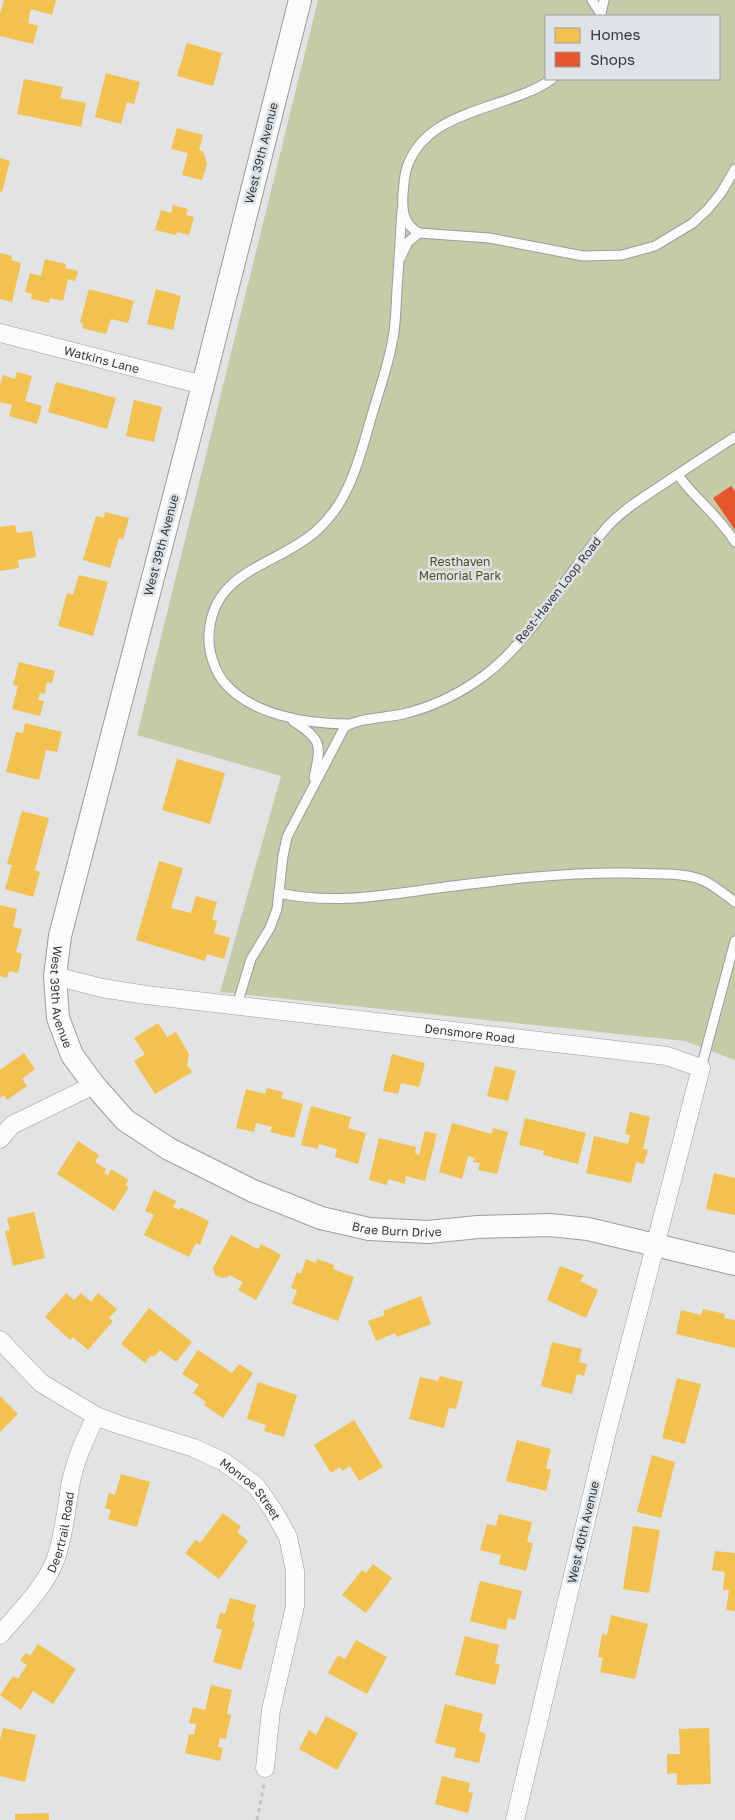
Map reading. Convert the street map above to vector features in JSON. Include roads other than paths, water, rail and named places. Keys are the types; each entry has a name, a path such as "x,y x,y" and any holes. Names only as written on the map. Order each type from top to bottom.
{"street":[{"name":"West 39th Avenue","path":"94,1085 72,1055 58,1018 55,976 60,936 300,0"},
{"name":"Watkins Lane","path":"0,333 202,386"},
{"name":"Densmore Road","path":"55,976 123,991 667,1056 701,1068"},
{"path":"654,1245 701,1068"},
{"path":"0,1138 12,1125 94,1085"},
{"name":"Brae Burn Drive","path":"94,1085 125,1120 169,1149 253,1191 321,1218 369,1229 428,1232 478,1227 550,1225 588,1229 735,1264"},
{"name":"West 40th Avenue","path":"515,1820 607,1432 654,1245"},
{"name":"Monroe Street","path":"0,1340 41,1383 96,1416 194,1448 224,1462 256,1486 273,1510 288,1537 296,1571 295,1606 271,1710 265,1768"},
{"name":"Deertrail Road","path":"0,1635 38,1592 55,1560 64,1529 70,1486 82,1445 96,1416"}],"lane":[{"path":"592,0 600,15"},
{"path":"600,15 604,0"},
{"path":"312,788 318,762 318,742 307,730 284,716 242,699 229,688 221,678 211,654 209,643 211,620 223,594 241,576 302,543 332,516 341,501 360,455 393,338 406,168 418,147 428,135 449,121 537,89 550,80"},
{"path":"402,210 408,224 419,233 489,238 583,256 622,255 655,246 692,222 708,209 721,193 735,169"},
{"path":"399,264 408,242 419,233"},
{"name":"Rest-Haven Loop Road","path":"284,716 323,724 348,724 404,714 455,694 485,675 507,655 536,621 591,546 609,525 633,504 735,437"},
{"path":"678,474 689,490 719,520 735,542"},
{"path":"237,1005 251,959 274,918 280,893 283,856 287,837 344,728 348,724"},
{"path":"280,893 307,898 348,899 553,875 613,873 682,876 699,879 710,884 735,902"},
{"path":"701,1068 735,941"}],"park label":[{"name":"Resthaven Memorial Park","path":"460,568"}]}
